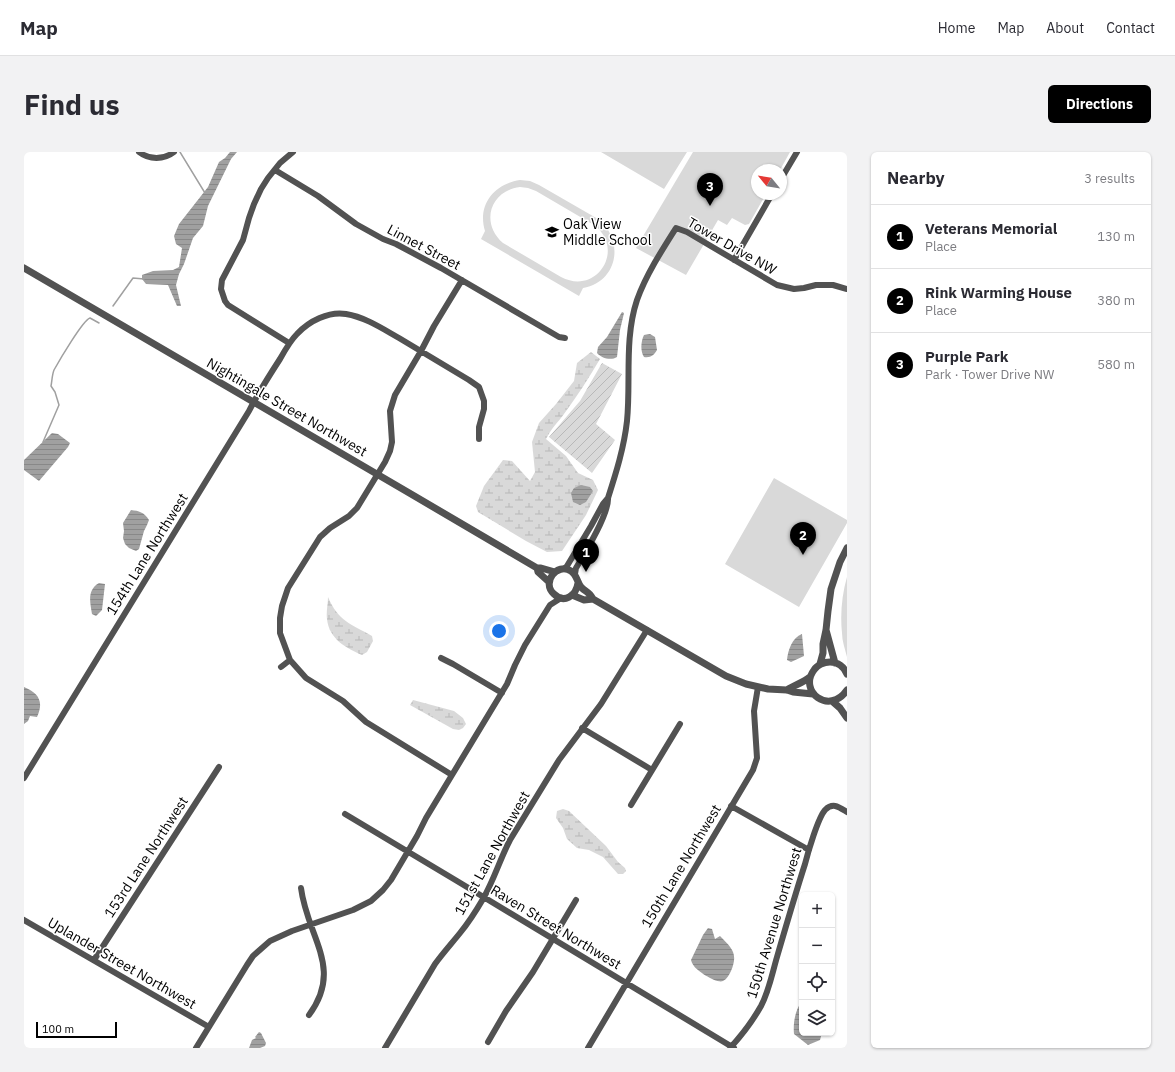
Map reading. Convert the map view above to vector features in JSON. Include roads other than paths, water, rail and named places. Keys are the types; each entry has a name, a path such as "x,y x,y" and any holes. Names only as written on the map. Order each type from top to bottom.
{"street":[{"path":"138,152 158,158 165,157 172,153"},
{"path":"290,343 228,305 221,289 222,280 243,240 249,218 261,189 280,164 294,152"},
{"path":"787,169 797,152"},
{"name":"Linnet Street","path":"275,170 318,196 356,224 383,239 396,244 462,280 560,337 565,338"},
{"path":"734,260 769,200"},
{"name":"Tower Drive NW","path":"608,498 620,459 627,422 629,347 631,325 637,300 645,282 676,228 687,232 776,285 794,288 804,288 816,285 833,285 847,289"},
{"name":"Nightingale Street Northwest","path":"24,268 537,568 555,572"},
{"path":"452,775 366,722 343,701 306,678 290,660 280,633 280,618 288,588 320,537 330,528 349,516 357,508 378,474 387,457 392,442 390,411 395,394 462,280"},
{"name":"154th Lane Northwest","path":"24,778 297,333 317,319 334,314 347,314 364,319 421,351 479,387 484,401 484,409 479,427 479,439"},
{"path":"564,569 608,498"},
{"path":"593,599 590,592 582,589 575,574 576,568 601,522 608,503 608,498"},
{"path":"820,664 823,653 828,607 832,589 838,568 847,548"},
{"name":"Nightingale Street Northwest","path":"537,568 538,572 549,582 552,592"},
{"path":"549,582 550,578 555,572 561,569 571,571 575,574"},
{"path":"196,1048 247,966 257,952 270,941 292,931 353,910 371,901 383,890 391,880 426,818 502,693 518,657 550,605 561,598 572,595 575,592 578,583"},
{"path":"550,605 549,601 552,592 555,596 561,598"},
{"path":"572,595 584,600 593,599 726,676 758,687 814,694"},
{"name":"151st Lane Northwest","path":"384,1048 441,955 461,932 484,898 495,877 504,851 559,760 601,704 647,630"},
{"path":"826,630 835,663"},
{"path":"441,658 502,693"},
{"path":"281,667 290,660"},
{"path":"847,674 841,666 835,663 828,662 820,664 812,672 809,684 814,694 819,699 825,701 838,699 847,690"},
{"path":"787,690 795,684 804,682 810,677"},
{"name":"150th Lane Northwest","path":"588,1048 753,770 757,758 754,711 758,687"},
{"path":"832,701 840,708 847,718"},
{"path":"631,804 680,724"},
{"path":"582,728 652,770"},
{"name":"153rd Lane Northwest","path":"94,960 219,767"},
{"name":"150th Avenue Northwest","path":"732,1047 753,1020 770,984 809,850 821,817 825,810 835,805 847,812"},
{"path":"731,806 809,850"},
{"name":"Raven Street Northwest","path":"345,814 732,1047"},
{"path":"301,888 304,907 324,965 324,975 320,996 309,1016"},
{"path":"488,1042 506,1011 554,939 576,900"},
{"name":"Uplander Street Northwest","path":"24,920 208,1027"}],"waterway":[{"path":"180,152 205,193"},
{"path":"113,306 133,278 144,279"},
{"path":"43,442 59,405 55,392 51,386 54,370 71,341 87,320 90,318 99,323"}],"place":[{"name":"Purple Park","path":"710,206"},
{"name":"Oak View Middle School","path":"552,232"},
{"name":"Rink Warming House","path":"803,555"},
{"name":"Veterans Memorial","path":"586,572"}]}
